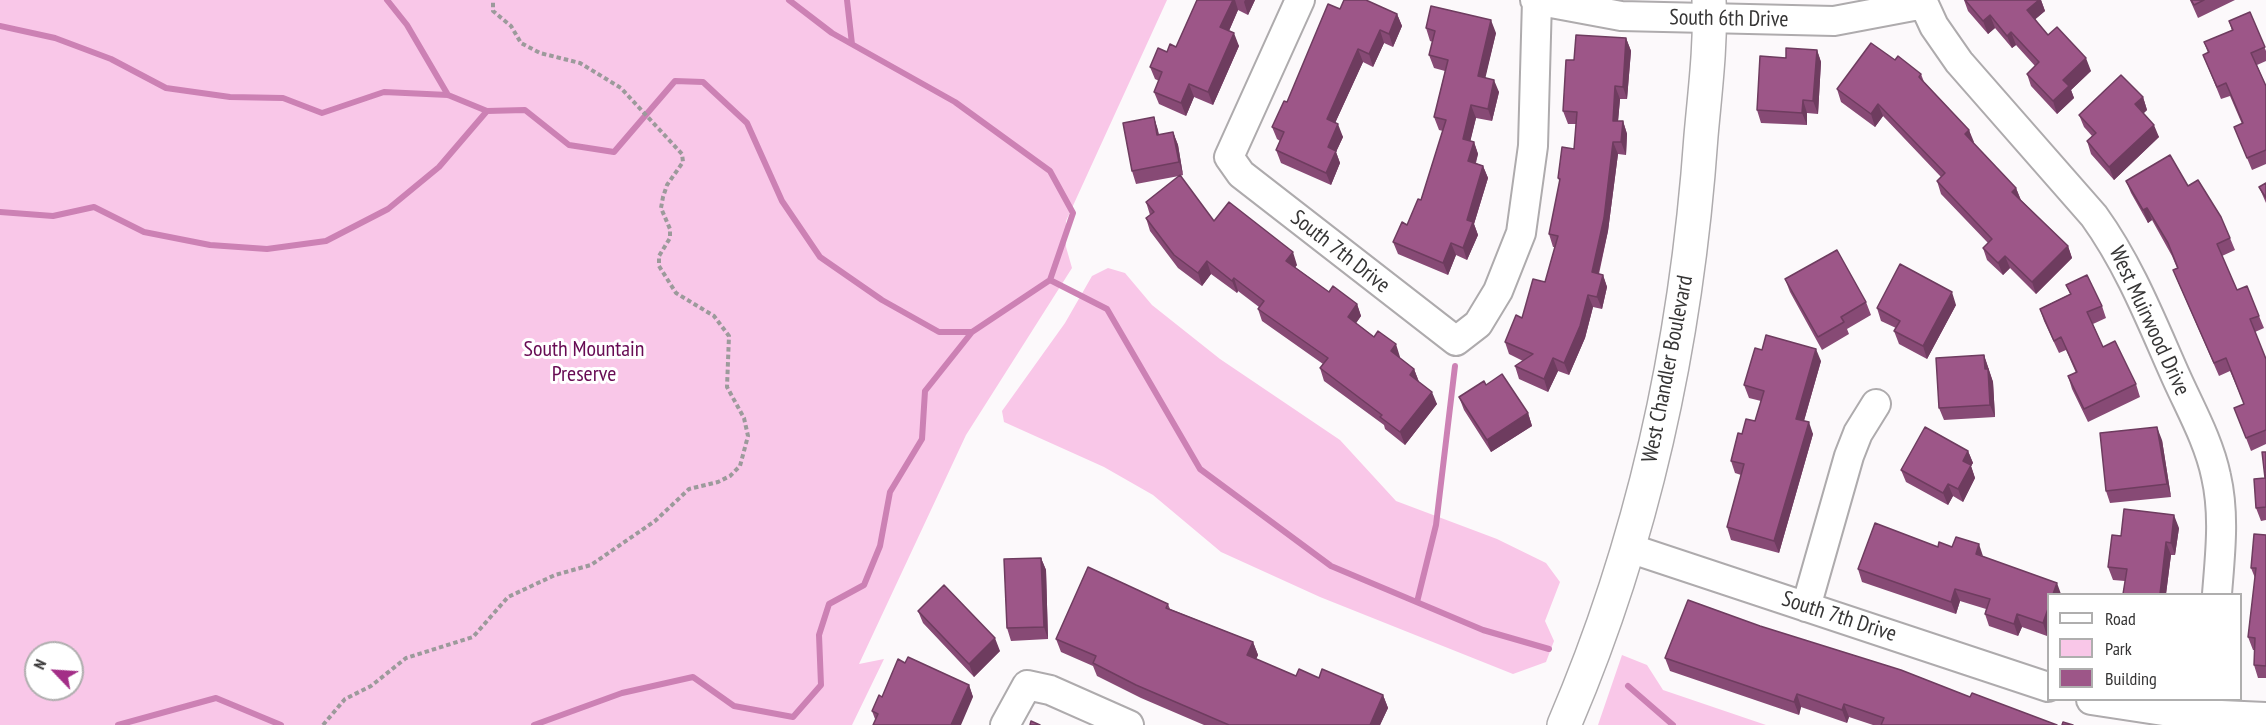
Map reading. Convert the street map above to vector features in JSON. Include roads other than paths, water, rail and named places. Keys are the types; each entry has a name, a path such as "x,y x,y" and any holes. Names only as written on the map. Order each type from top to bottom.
{"main road":[{"name":"West Chandler Boulevard","path":"1564,725 1591,660 1640,510 1680,322 1698,187 1709,9"}],"street":[{"name":"South 7th Drive","path":"1300,0 1229,157 1241,174 1456,341 1478,324 1498,291 1521,233 1533,146 1536,0"},
{"name":"South 6th Drive","path":"1536,0 1621,16 1709,9 1834,21 1923,2"},
{"name":"West Muirwood Drive","path":"1923,2 1934,26 1959,62 2094,216 2114,243 2132,277 2196,421 2216,476 2221,529 2217,593"},
{"path":"1806,607 1849,456 1858,433 1876,404"},
{"name":"South 7th Drive","path":"1629,548 2047,686"},
{"path":"1005,725 1027,685 1050,690 1129,725"},
{"path":"2102,701 2146,709 2210,707 2266,717"}],"waterway":[{"path":"387,0 407,25 448,95"},
{"path":"789,0 832,33 955,102 1050,171 1073,213 1050,280 1107,309 1200,469 1331,566 1483,630 1549,649"},
{"path":"847,0 852,44"},
{"path":"0,26 55,38 111,59 166,88 230,97 283,98 322,113 384,92 448,95 487,111"},
{"path":"0,212 53,216 94,207 144,232 210,245 267,249 326,241 388,209 439,167 487,111 525,110 569,145 614,152 675,81 703,82 747,123 782,201 820,257 882,300 939,332 972,332 1050,280"},
{"path":"534,725 622,693 693,677 734,706 793,717 821,685 819,635 829,604 864,585 880,546 890,492 922,439 925,391 972,332"},
{"path":"1417,602 1436,525 1455,366"},
{"path":"1628,686 1673,725"},
{"path":"118,725 216,698 281,725"}],"park label":[{"name":"South Mountain Preserve","path":"584,362"}]}
